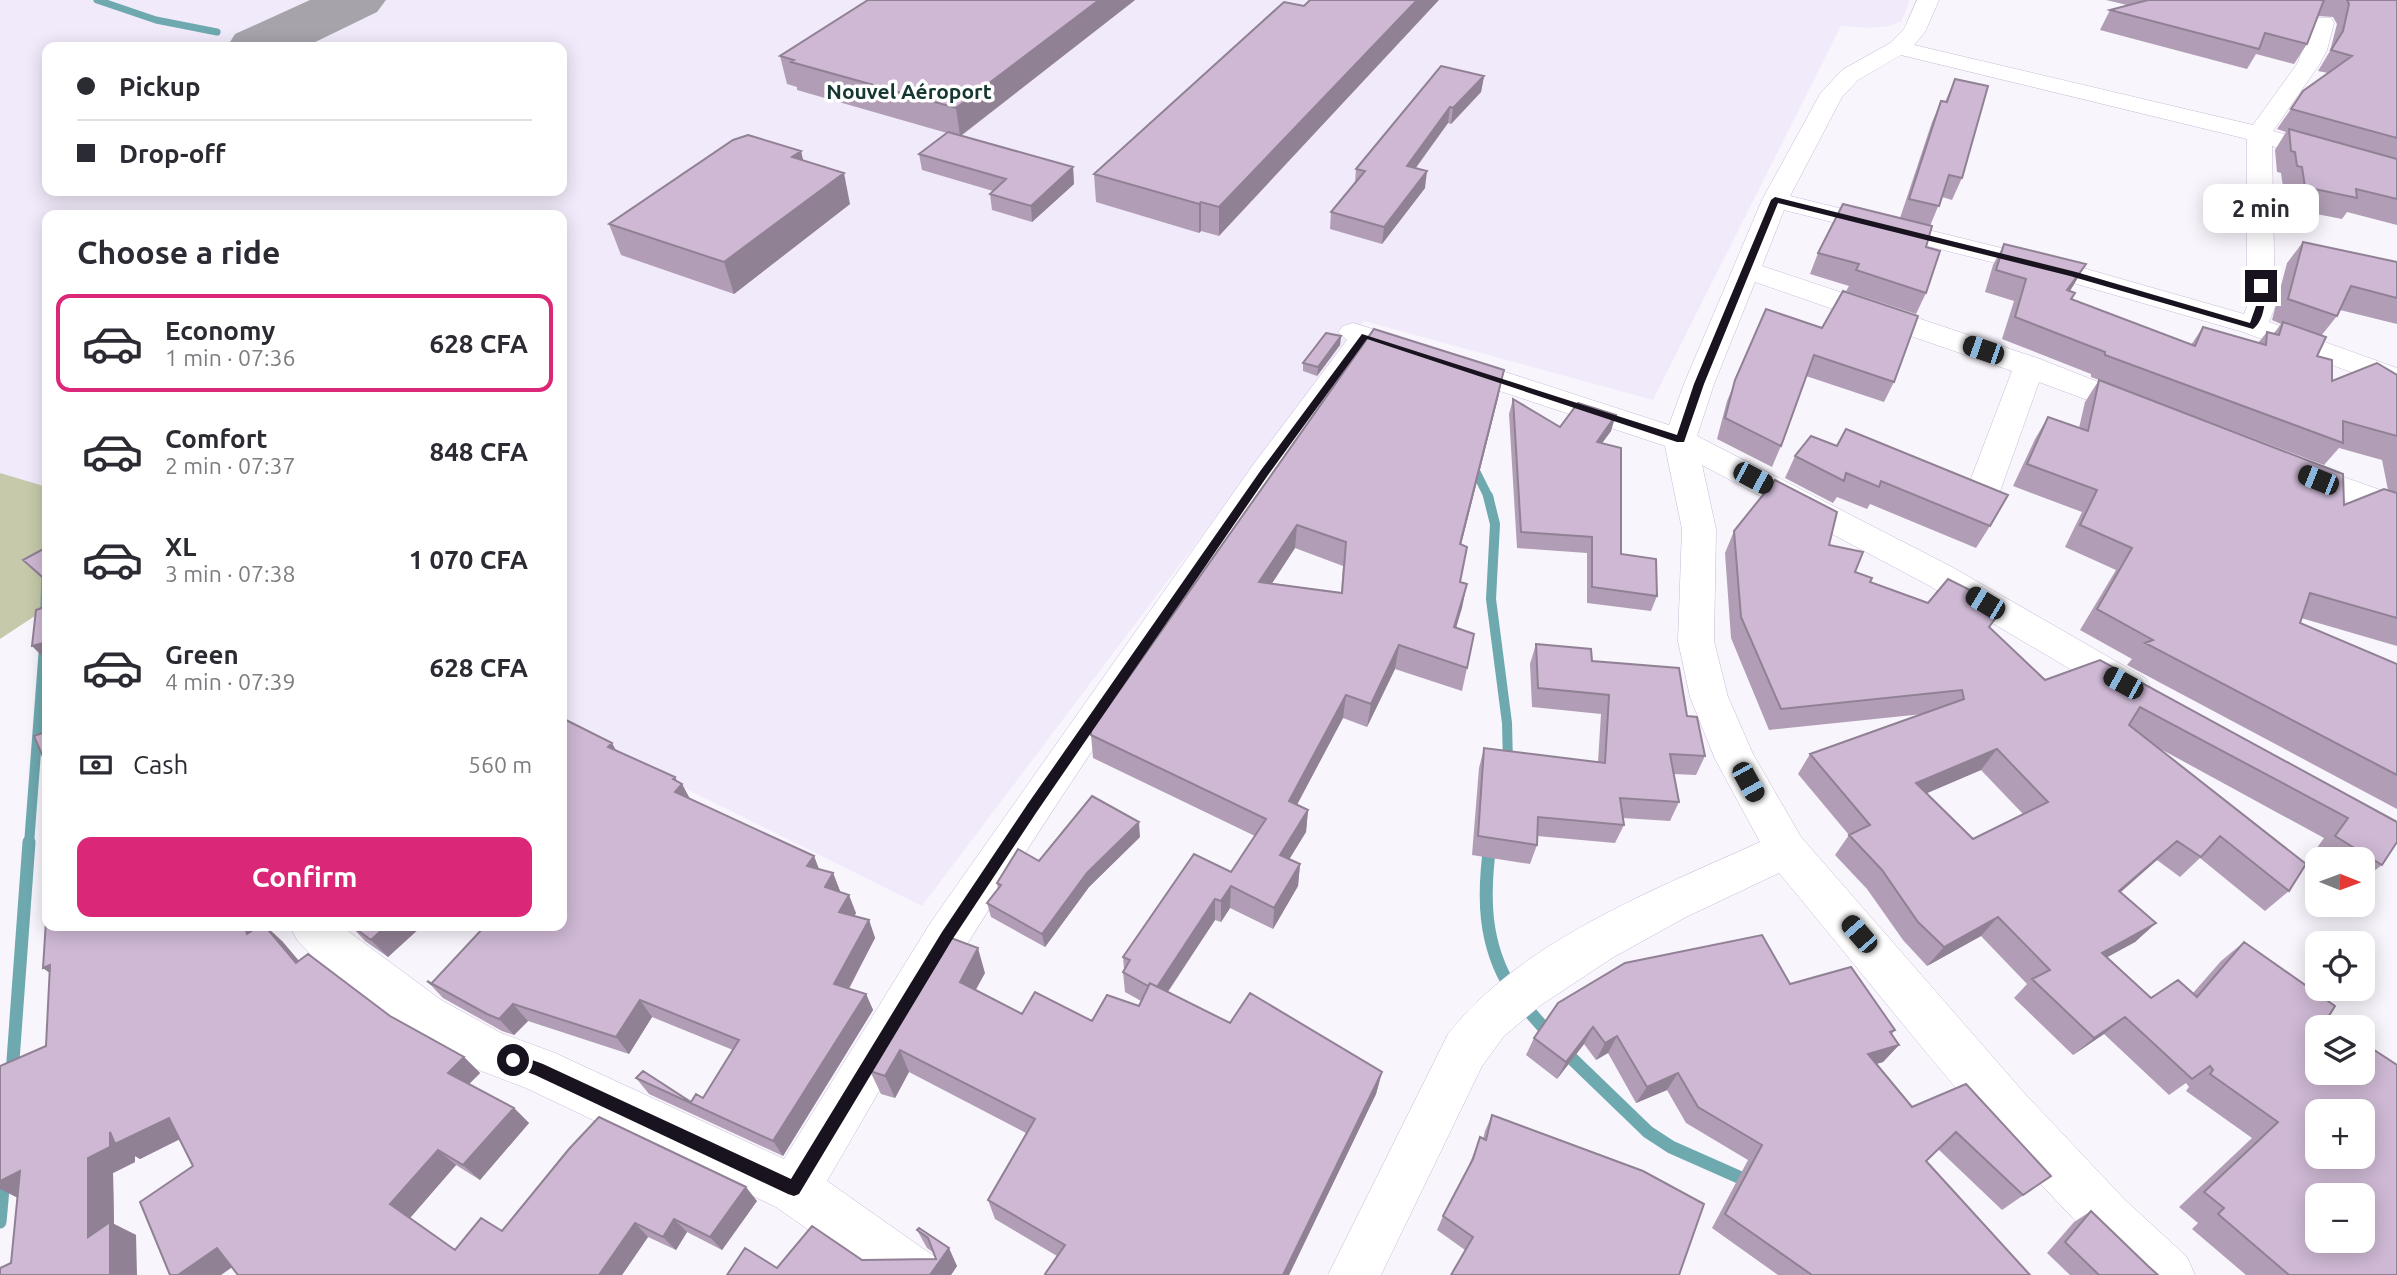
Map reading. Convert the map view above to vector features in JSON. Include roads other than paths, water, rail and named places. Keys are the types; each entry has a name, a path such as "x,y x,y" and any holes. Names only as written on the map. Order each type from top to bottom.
{"street":[{"path":"1928,0 1914,32 1898,48 1850,75 1832,94 1775,200 1699,384 1680,440 1699,529 1696,641 1709,697 1735,759 1786,850 2009,1112 2108,1217 2169,1275"},
{"path":"2253,327 2261,306 2259,134 2312,58 2323,23"},
{"path":"1898,48 2259,134 2397,174"},
{"path":"1775,200 2073,274 2253,327 2397,379"},
{"path":"1747,270 2029,366 2167,420"},
{"path":"794,1189 947,936 1359,334 1680,440 1940,576 2074,656 2160,703"},
{"path":"1981,498 2029,366"},
{"path":"2267,460 2397,508"},
{"path":"1354,1275 1465,1050 1490,1018 1573,959 1644,916 1786,850"},
{"path":"317,931 334,947 425,1015 488,1051 538,1069 794,1189 917,1275"}],"waterway":[{"path":"97,0 156,20 217,32"},
{"path":"1472,464 1488,496"},
{"path":"1488,496 1495,524 1491,599 1507,723 1508,763"},
{"path":"29,844 42,673"},
{"path":"12,1074 29,842"},
{"path":"1490,844 1486,882 1490,937 1502,973 1512,990"},
{"path":"1521,1002 1550,1035"},
{"path":"1563,1050 1648,1132 1671,1147 1750,1182"},
{"path":"0,1222 4,1178"}],"district":[{"name":"Nouvel Aéroport","path":"909,92"}]}
